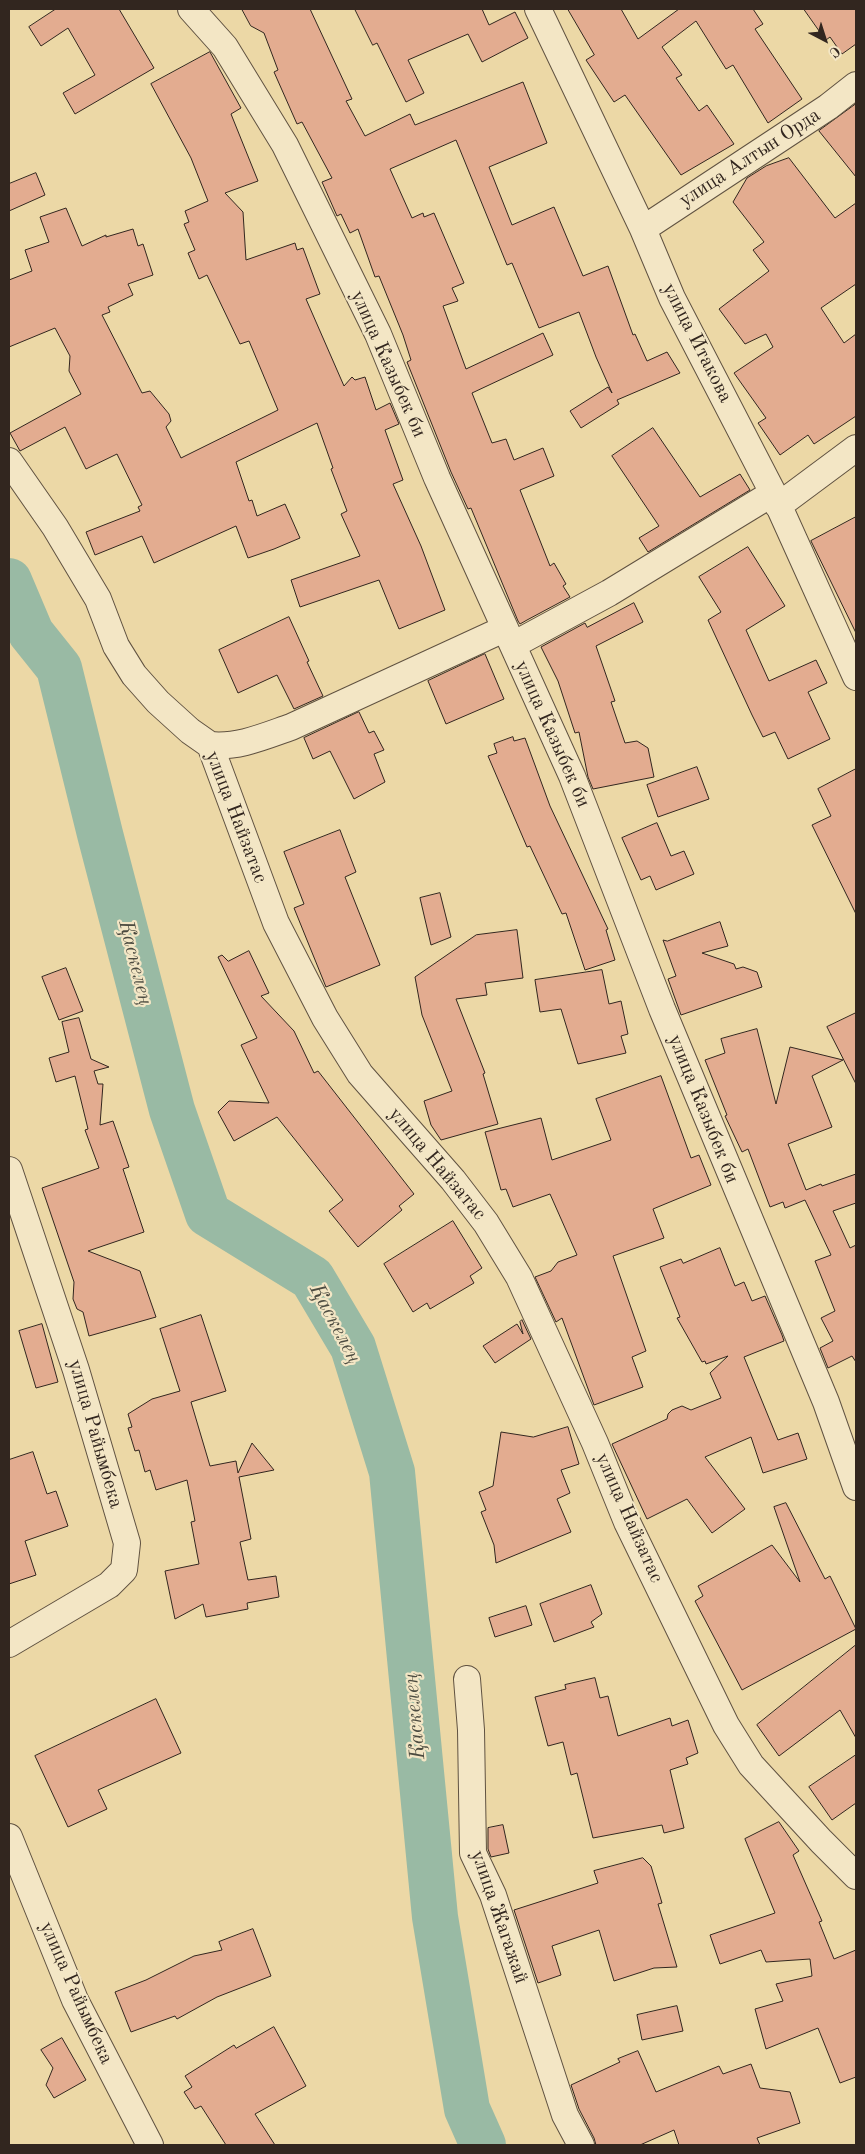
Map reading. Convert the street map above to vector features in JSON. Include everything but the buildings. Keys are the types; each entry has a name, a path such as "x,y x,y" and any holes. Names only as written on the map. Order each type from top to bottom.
{"street":[{"name":"улица Казыбек би","path":"192,9 225,47 285,145 378,334 437,478 572,776 665,1017 826,1402 855,1478"},
{"name":"улица Итакова","path":"538,9 643,229 672,298 775,499 856,676"},
{"name":"улица Алтын Орда","path":"643,229 828,107 856,85"},
{"path":"210,745 224,746 250,741 291,727 609,593 775,499 856,448"},
{"name":"улица Найзатас","path":"9,461 55,527 98,599 116,646 134,675 158,702 190,731 210,745 276,923 325,1018 360,1074 453,1180 486,1223 519,1276 595,1443 627,1522 726,1725 751,1765 856,1876"},
{"name":"улица Райымбека","path":"9,1170 76,1370 127,1543 124,1570 109,1585 9,1644"},
{"name":"улица Жагажай","path":"467,1679 473,1853 493,1895 565,2115 581,2145"},
{"name":"улица Райымбека","path":"9,1837 75,2000 150,2145"}],"waterway":[{"name":"Қаскелең","path":"9,581 31,633 59,668 172,1110 208,1214 312,1278 353,1347 392,1472 435,1917 467,2109 483,2145"}]}
